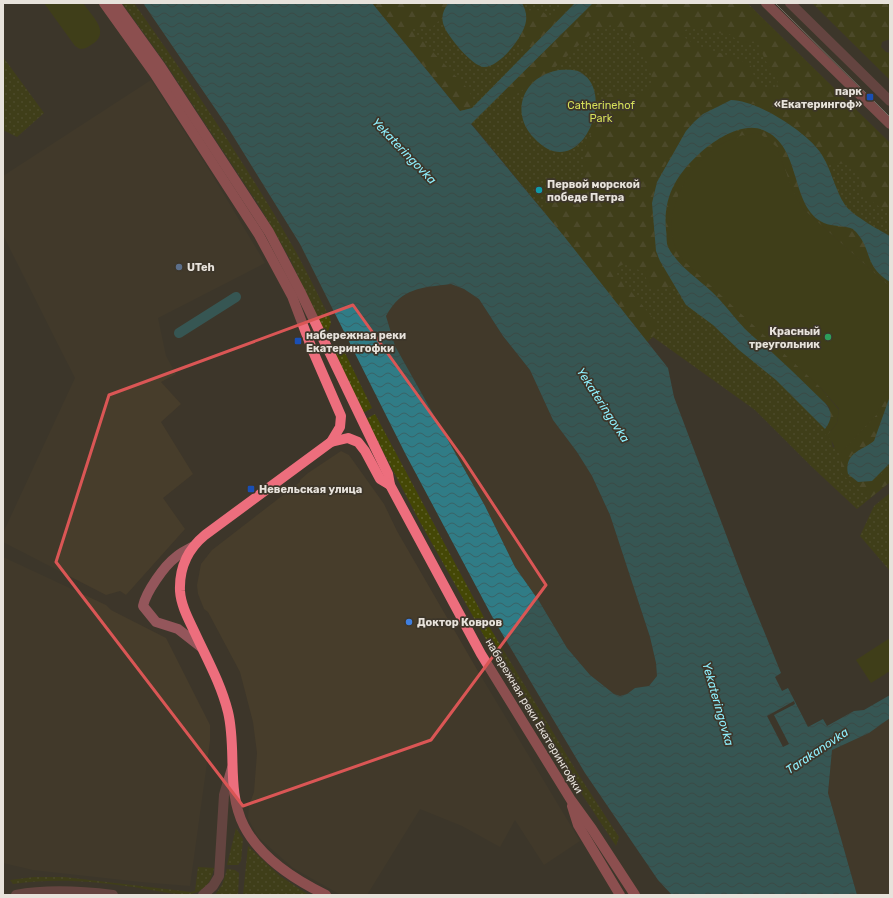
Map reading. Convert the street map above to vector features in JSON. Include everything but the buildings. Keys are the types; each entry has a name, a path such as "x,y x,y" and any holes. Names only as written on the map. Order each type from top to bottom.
{"main road":[{"path":"104,3 154,73 259,235 292,296 312,349 339,411 341,422 331,442"},
{"name":"набережная реки Екатерингофки","path":"115,3 170,80 269,232 300,291 388,474 390,485 481,654 571,800 592,829 635,895"},
{"path":"766,3 890,124"},
{"path":"326,895 295,878 274,861 251,837 243,826 237,809 228,712 219,685 185,612 180,592 180,578 184,561 192,547 205,535 331,442 348,438 358,442 365,451 380,479 390,485"},
{"path":"571,800 578,825 620,895"}],"street":[{"path":"790,3 890,101"},
{"path":"192,547 175,557 144,599 143,606 156,622 178,629 201,647"},
{"path":"204,895 213,886 219,876 224,795 232,768"},
{"path":"16,895 30,892 73,891 113,895"}],"highlighted area":[{"path":"353,305 462,457 546,585 431,740 243,806 56,562 109,395"}],"shaded area":[{"path":"151,80 211,173 265,263 158,318 166,356 176,374 161,382 181,404 161,422 193,474 163,498 185,529 126,595 120,591 106,595 3,542 3,533 75,378 3,235 3,176"},
{"path":"451,284 464,289 479,299 503,336 530,370 553,420 577,452 592,476 610,515 650,637 656,663 657,676 649,686 635,688 627,694 620,696 614,694 590,675 567,648 539,601 515,567 485,506 395,346 386,316 393,303 415,288"},
{"path":"341,451 349,455 384,504 397,531 479,673 580,841 544,865 515,820 500,847 462,826 420,809 367,895 341,895 293,868 258,837 248,818 249,806 254,792 257,753 253,722 240,672 208,612 204,609 198,594 197,585 201,564 212,550 300,482 300,480 308,473"},
{"path":"3,557 106,605 111,610 166,638 210,725 210,741 190,886 33,870 3,863"},
{"path":"890,718 890,895 857,895 828,793 832,750 869,733"}],"green space":[{"path":"44,3 83,3 98,23 100,33 98,38 94,43 87,47 80,49 75,46"},
{"path":"122,3 134,3 236,152 297,254 330,318 331,323 328,331 323,330 290,259 260,207 166,64"},
{"name":"Catherinehof Park","path":"372,3 747,3 890,143 890,287 802,208 820,387 833,448 890,386 890,482 857,509 812,467 755,410 653,337 647,342 563,235"},
{"path":"372,3 448,3 442,18 430,29 413,27 412,30 468,89 473,99 471,108 460,111"},
{"path":"564,3 575,3 530,49 521,44 520,40 525,23 526,11 540,10 550,19 563,6"},
{"path":"593,3 747,3 890,143 890,214 861,194 862,177 849,163 828,165 810,139 754,104 717,106 703,114 686,131 663,169 657,182 652,203 656,251 660,261 675,285 653,290 648,284 644,272 624,264 616,268 615,272 656,322 657,332 647,342 541,208 552,198 559,196 574,207 579,201 577,191 585,167 582,154 594,127 600,104 605,96 613,92 629,94 643,93 653,83 646,59 625,28 611,25 596,29 551,71 509,99 501,93","holes":["693,27 715,33 728,33 741,43 758,43 765,60 778,80 776,88 767,88 755,80 751,66 743,61 709,50 684,37 685,30"]},
{"path":"812,3 890,3 890,39 882,42 881,47 886,52 890,53 890,80"},
{"path":"3,57 44,113 17,137 3,130"},
{"path":"755,128 763,130 776,139 785,149 803,199 832,225 847,226 858,233 867,246 868,257 875,271 890,282 890,287 802,208 790,185 785,168 743,135 720,146 704,158 690,174 678,195 820,387 839,410 837,423 827,436 823,432 830,408 747,331 705,285 681,265 667,245 667,206 671,192 684,170 698,154 715,141 734,132"},
{"name":"Красный треугольник","path":"759,133 777,147 790,185 802,208 890,287 890,386 883,394 877,414 840,454 827,436 837,423 839,409 820,387 684,261 676,248 672,235 674,207 679,193 686,180 704,157 714,149 730,140 741,136"},
{"path":"330,344 338,347 345,353 372,408 363,413"},
{"path":"890,386 890,396 876,437 870,444 852,454 847,470 879,477 890,463 890,482 869,499 842,474 840,454 877,414 883,394"},
{"path":"375,414 487,623 580,777 619,837 616,846 532,718 420,522 366,419"},
{"path":"890,493 890,571 860,536 874,506"},
{"path":"890,638 890,671 871,683 856,660"},
{"path":"236,828 243,839 241,861 238,865 227,865"},
{"path":"248,846 280,876 309,895 243,895"},
{"path":"198,867 214,868 207,885 200,891 191,894 170,893 88,882 43,881 13,884 10,880 34,877 64,877 191,892 195,891"},
{"path":"227,869 235,870 239,873 238,895 215,895 222,885"}],"water":[{"path":"143,3 372,3 460,111 472,108 575,3 593,3 471,124 563,235 668,368 674,397 744,582 781,673 775,677 782,691 788,688 808,727 823,719 827,726 854,711 864,710 890,695 890,718 869,733 832,750 828,793 857,895 672,895 658,880 585,773 494,620 406,455 300,244 227,126","holes":["451,284 464,289 479,299 503,336 530,370 553,420 577,452 592,476 610,515 650,637 656,663 657,676 649,686 635,688 627,694 620,696 614,694 590,675 567,648 539,601 515,567 485,506 395,346 386,316 392,306 399,299 406,294 421,288"]},
{"path":"448,3 522,3 526,12 526,21 521,35 504,56 490,66 479,66 460,49 445,28 442,20 444,10"},
{"path":"559,70 572,70 580,72 591,83 596,98 594,115 588,131 579,144 566,151 550,150 534,138 526,128 522,117 524,96 529,87 537,79"},
{"path":"731,100 742,101 768,112 781,119 806,137 822,155 848,209 859,218 890,236 890,282 881,276 875,269 864,243 853,229 824,223 813,215 805,204 791,162 784,149 776,138 763,130 755,128 747,128 729,133 706,148 684,170 673,187 669,197 666,230 667,245 672,254 682,266 724,304 745,329 828,406 831,416 825,429 776,380 739,350 713,325 686,305 660,261 656,251 652,203 657,182 686,131 694,122 703,114"},
{"path":"890,396 890,463 872,481 858,482 848,474 847,467 849,461 855,453 874,441"}],"pier":[{"path":"391,331 391,338 346,341 343,334"},
{"path":"794,701 795,704 774,715 789,744 783,747 767,716"}],"waterway":[{"path":"179,333 236,297"}],"tram line":[{"path":"775,3 890,117"}],"place":[{"name":"парк «Екатерингоф»","path":"870,97"},
{"name":"Первой морской победе Петра","path":"539,190"},
{"name":"UTeh","path":"179,267"},
{"name":"Красный треугольник","path":"828,337"},
{"name":"набережная реки Екатерингофки","path":"298,341"},
{"name":"Невельская улица","path":"251,489"},
{"name":"Доктор Ковров","path":"409,622"}],"water label":[{"name":"Yekateringovka","path":"404,151"},
{"name":"Yekateringovka","path":"603,405"},
{"name":"Yekateringovka","path":"718,704"},
{"name":"Tarakanovka","path":"817,751"}]}
